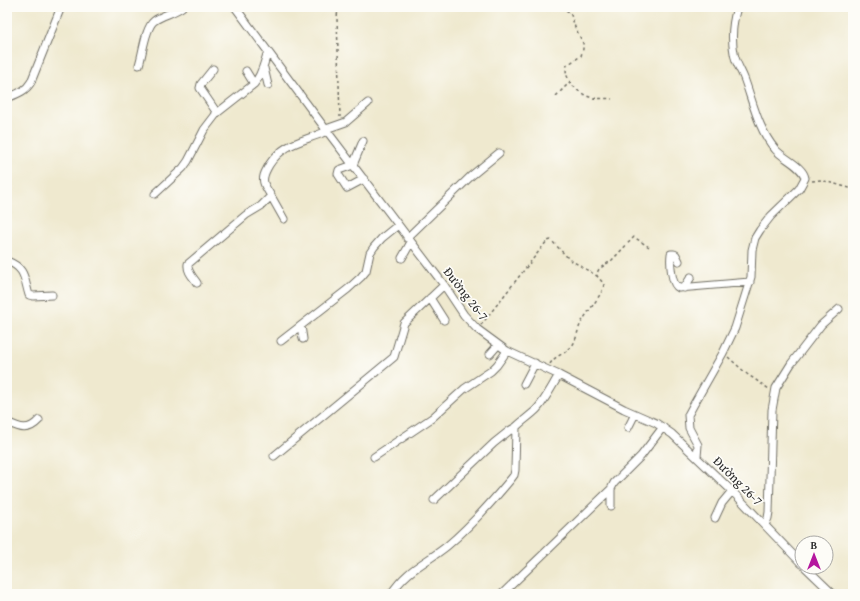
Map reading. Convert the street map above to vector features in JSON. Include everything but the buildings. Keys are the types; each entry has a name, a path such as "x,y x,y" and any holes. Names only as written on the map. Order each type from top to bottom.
{"street":[{"path":"7,98 22,91 28,87 31,82 61,7"},
{"path":"140,65 150,25 161,17 182,7"},
{"name":"Đường 26-7","path":"235,7 444,285 464,315 477,329 507,351 548,369 663,427 678,438 732,491 794,556"},
{"path":"697,457 698,445 689,428 688,415 723,353 735,328 750,282 752,273 752,250 757,234 771,216 792,197 804,182 805,176 802,170 787,160 773,147 753,107 734,54 733,29 737,7"},
{"path":"155,194 183,168 204,130 217,112 254,84 262,73 268,51"},
{"path":"264,66 268,85"},
{"path":"213,69 201,84 200,88 217,112"},
{"path":"246,71 254,84"},
{"path":"284,219 264,184 264,176 273,160 279,152 288,146 351,119 368,103"},
{"path":"362,141 353,165 339,170 338,174 347,188 364,179"},
{"path":"402,258 409,240 471,176 499,153"},
{"path":"197,283 187,268 188,264 246,215 261,206 271,196"},
{"path":"281,341 361,278 366,271 370,253 374,246 398,225"},
{"path":"678,261 676,255 671,254 673,282 676,287 679,288 750,282"},
{"path":"7,261 24,274 30,295 52,294"},
{"path":"684,288 691,277"},
{"path":"274,456 394,357 404,323 444,285"},
{"path":"430,298 444,320"},
{"path":"765,525 769,512 772,410 774,393 785,373 810,337 839,308"},
{"path":"301,326 303,339"},
{"path":"490,354 498,345"},
{"path":"374,457 432,418 464,389 491,371 507,351"},
{"path":"524,384 535,363"},
{"path":"434,500 494,443 508,431 516,428 543,402 559,375"},
{"path":"628,428 635,414"},
{"path":"7,422 25,428 35,425 39,420"},
{"path":"502,594 611,489 614,483 649,446 663,427"},
{"path":"391,594 403,578 411,571 437,553 460,534 490,504 514,475 516,428"},
{"path":"611,489 611,506"},
{"path":"715,518 722,503 732,491"},
{"path":"813,575 833,594"}],"path":[{"path":"338,7 340,125"},
{"path":"561,7 571,15 583,43 581,56 566,64 566,76 582,93 594,98 612,99"},
{"path":"556,96 570,82"},
{"path":"804,182 821,180 853,190"},
{"path":"597,276 599,269 620,252 633,238 637,238 649,247"},
{"path":"477,329 547,241 551,240 569,259 597,276 604,284 603,289 581,323 576,340 566,352 557,356 552,361 548,369"},
{"path":"723,353 747,374 774,393"}]}
